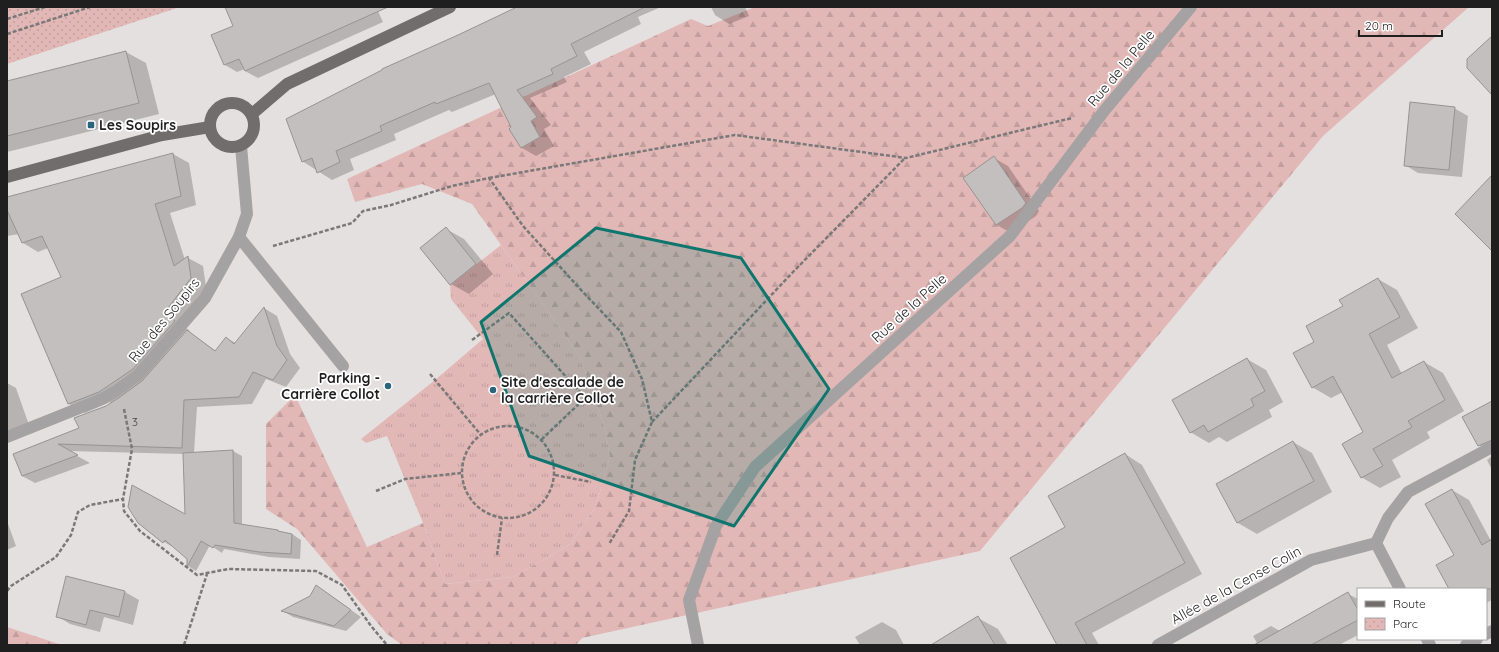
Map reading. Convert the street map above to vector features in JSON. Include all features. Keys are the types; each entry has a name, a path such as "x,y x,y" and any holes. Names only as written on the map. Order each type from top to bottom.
{"main road":[{"path":"252,114 287,84 450,7"},
{"path":"225,104 238,104 246,108 252,114 254,129 252,136 241,146 230,148 216,141 212,135 210,127 214,113 225,104"},
{"path":"7,177 162,135 210,127"}],"street":[{"name":"Rue de la Pelle","path":"698,645 689,600 716,526 755,467 1010,236 1104,111 1191,7"},
{"name":"Rue des Soupirs","path":"7,437 116,392 138,375 205,298 239,237 247,214 241,146"},
{"path":"239,237 343,366"},
{"path":"1399,588 1376,543 1388,518 1408,492 1492,447"},
{"name":"Allée de la Cense Colin","path":"1158,645 1311,560 1376,543"},
{"path":"1466,645 1475,640"}],"path":[{"path":"7,19 45,7"},
{"path":"7,34 90,7"},
{"path":"251,252 352,223 363,211 391,205 452,186 488,178 735,135 906,158 1104,111"},
{"path":"609,544 628,511 635,460 652,422 793,272 906,158"},
{"path":"488,178 523,226 621,332 642,380 652,422"},
{"path":"472,340 509,313 585,398 541,440"},
{"path":"430,374 480,435"},
{"path":"124,410 132,449 123,499 124,511 140,531 197,576 228,569 316,571 342,585 371,626 387,645"},
{"path":"500,426 518,427 530,432 541,440 551,455 554,475 550,492 536,509 520,517 502,518 486,513 472,502 464,489 461,473 467,450 480,435 500,426"},
{"path":"376,491 405,479 461,473"},
{"path":"554,475 591,482"},
{"path":"7,591 11,586 56,557 71,535 78,512 94,504 123,499"},
{"path":"498,555 502,518"},
{"path":"184,645 207,574"}],"highlighted area":[{"path":"596,228 741,258 829,389 734,526 529,456 481,322"}],"green space":[{"path":"7,7 180,7 7,64"},
{"path":"755,7 1469,7 1323,136 980,551 582,638 576,645 402,645 387,634 297,529 266,509 266,424 295,395 367,547 423,523 445,584 513,577 571,544 596,506 610,456 604,425 579,355 472,204 422,184 355,202 347,179 691,19 708,26"},
{"path":"501,245 579,355 604,425 610,456 596,506 571,544 513,577 445,584 423,523 387,436 366,443 361,439 435,380 483,339 451,299 450,285"},
{"path":"7,627 62,645 7,645"}],"building":[{"path":"225,7 388,7 245,71 239,59 224,65 211,35 233,26"},
{"path":"517,7 645,7 571,44 577,56 551,69 553,74 517,90 537,117 531,121 540,137 521,148 509,129 511,127 489,83 436,104 435,102 380,126 382,131 336,151 340,162 317,173 312,158 302,162 286,119 382,69"},
{"path":"1492,36 1492,95 1467,68 1467,59"},
{"path":"126,51 139,103 7,136 7,81"},
{"path":"1410,102 1455,107 1449,170 1404,166"},
{"path":"173,153 181,196 155,204 174,266 188,256 191,278 164,313 175,321 133,369 99,392 68,404 21,294 61,277 42,236 22,243 7,210 7,197"},
{"path":"994,156 1026,203 1022,208 996,225 963,178"},
{"path":"1492,175 1492,251 1455,214"},
{"path":"446,227 476,264 450,285 420,248"},
{"path":"1378,278 1400,317 1369,334 1392,378 1424,361 1445,400 1408,421 1412,427 1373,449 1383,466 1361,478 1342,444 1363,432 1333,376 1312,388 1293,353 1314,342 1306,326 1343,306 1339,300"},
{"path":"264,307 277,346 287,360 273,380 253,372 239,397 184,400 182,448 58,444 78,455 22,476 13,454 79,428 74,418 106,406 142,381 187,330 215,351 226,337 234,344"},
{"path":"1247,358 1265,391 1251,399 1254,406 1208,432 1204,425 1190,433 1172,400"},
{"path":"1492,401 1492,440 1478,446 1462,417"},
{"path":"1293,441 1314,481 1237,523 1216,484"},
{"path":"233,450 234,523 278,530 292,534 291,554 259,552 215,545 213,548 201,541 187,567 187,559 165,540 163,543 138,523 128,507 132,485 185,514 183,453"},
{"path":"1125,453 1185,563 1075,623 1087,645 1057,645 1010,558 1065,527 1048,496"},
{"path":"1452,489 1482,545 1492,539 1492,589 1448,588 1436,565 1454,555 1425,504"},
{"path":"66,576 125,591 119,617 90,610 86,625 56,617"},
{"path":"316,585 351,610 334,626 281,611 310,596"},
{"path":"1348,592 1357,608 1357,621 1311,645 1254,645"},
{"path":"978,616 995,645 931,645"}],"place":[{"name":"Les Soupirs","path":"91,125"},
{"name":"Parking - Carrière Collot","path":"388,386"},
{"name":"Site d'escalade de la carrière Collot","path":"493,390"}]}
